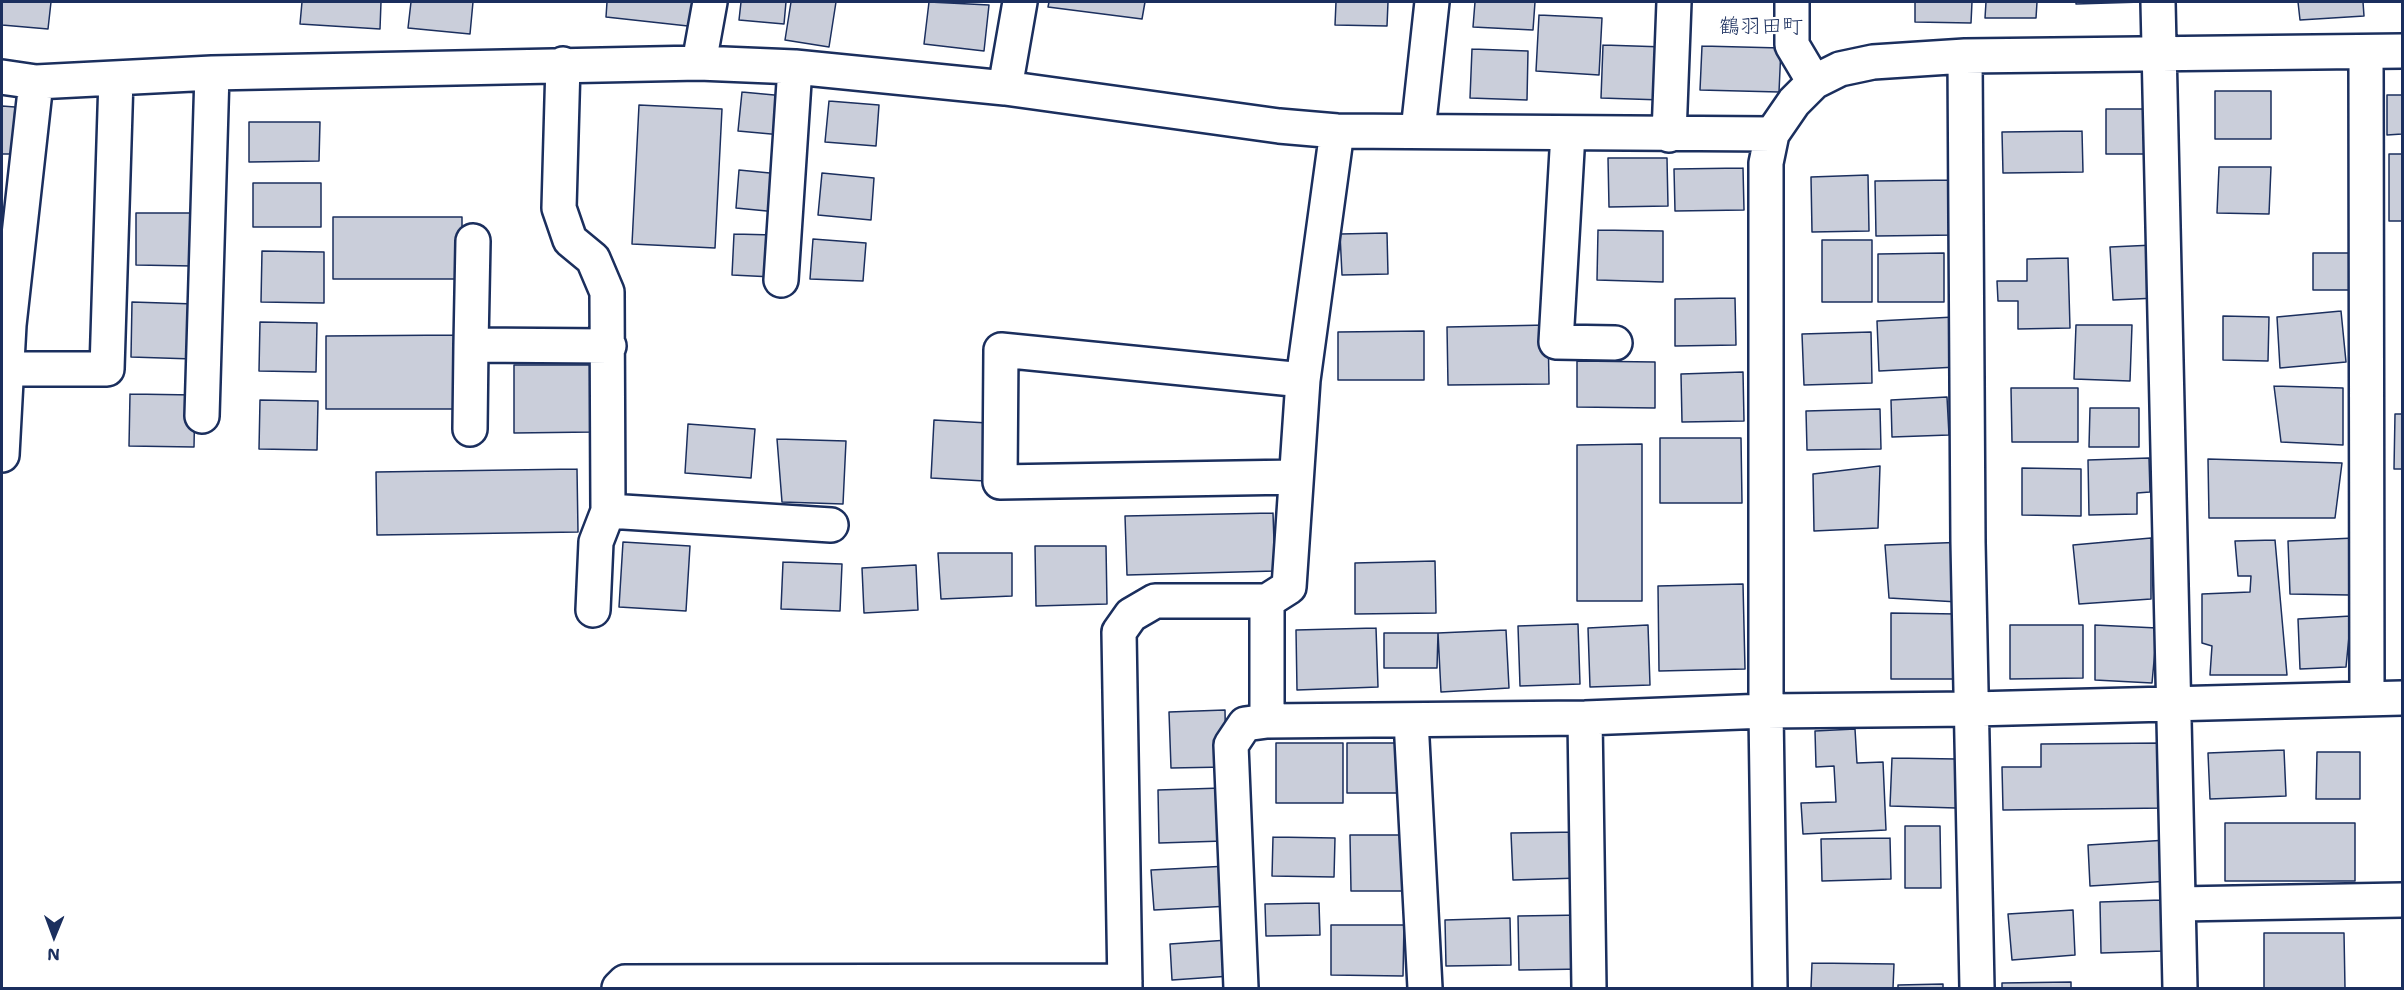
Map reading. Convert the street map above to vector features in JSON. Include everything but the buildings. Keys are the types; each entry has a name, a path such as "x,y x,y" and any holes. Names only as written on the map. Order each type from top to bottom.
{"street":[{"path":"699,63 710,2"},
{"path":"1005,88 1020,2"},
{"path":"1418,131 1432,2"},
{"path":"1669,135 1674,2"},
{"path":"1792,2 1792,45 1814,82"},
{"path":"2158,2 2180,988"},
{"path":"1770,988 1766,711 1766,163 1772,134 1794,102 1814,82 1840,69 1873,62 1965,56 2403,51"},
{"path":"2366,52 2367,699"},
{"path":"1965,56 1968,542 1977,988"},
{"path":"2,77 36,82 212,73 699,63 795,67 1005,88 1279,126 1337,131 1772,134"},
{"path":"563,64 559,208 570,240 593,259 607,292 608,511 596,542 593,610"},
{"path":"781,280 795,67"},
{"path":"202,416 212,73"},
{"path":"8,369 107,369 116,78"},
{"path":"2,455 8,369 5,324 36,82"},
{"path":"619,988 625,982 1125,985 1119,632 1131,615 1155,601 1267,601 1289,587 1303,380 1337,131"},
{"path":"1568,133 1556,342 1616,343"},
{"path":"470,429 473,241"},
{"path":"471,345 609,346"},
{"path":"1295,477 1000,482 1001,350 1303,380"},
{"path":"608,511 831,525"},
{"path":"1267,601 1267,721"},
{"path":"1241,988 1231,745 1245,724 1267,721 1585,718 1766,711 1973,710 2403,698"},
{"path":"1585,718 1589,988"},
{"path":"1411,720 1425,988"},
{"path":"2179,904 2403,900"}],"district":[{"name":"鶴羽田町","path":"1761,28"}]}
